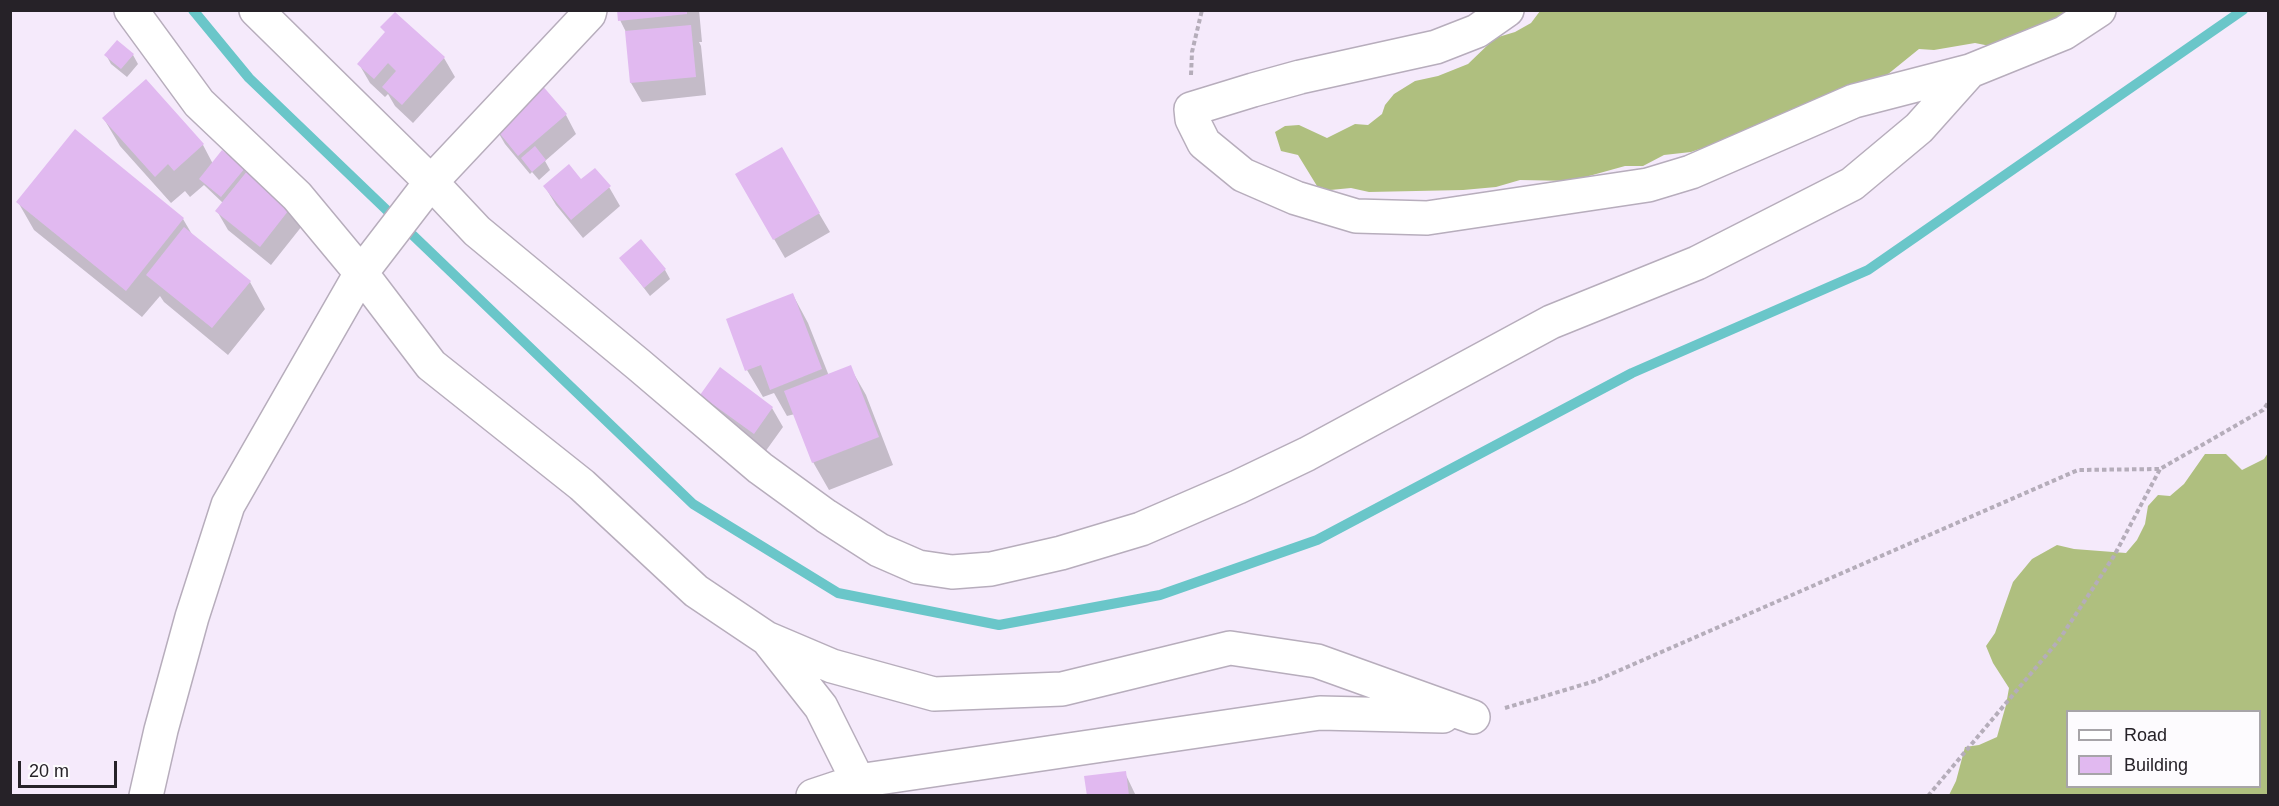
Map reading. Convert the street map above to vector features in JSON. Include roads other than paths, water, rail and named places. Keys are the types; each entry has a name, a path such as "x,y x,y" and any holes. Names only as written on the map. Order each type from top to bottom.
{"street":[{"path":"131,10 199,103 297,196 361,273 431,365 582,485 696,591 766,638 832,666 933,694 1062,689 1230,648 1317,661 1473,717 1320,713 858,782 813,795"},
{"path":"256,10 431,182 477,231 760,468 826,516 879,550 918,567 952,572 991,569 1061,553 1141,529 1307,454 1551,322 1697,263 1852,184 1919,128 1970,71"},
{"path":"146,795 192,617 228,505 361,273 431,182 589,15 590,10"},
{"path":"1507,10 1477,31 1436,47 1300,77 1191,109 1192,119 1204,143 1243,175 1296,198 1356,216 1427,218 1648,185 1691,172 1854,101 1970,71 2064,33 2099,10"},
{"path":"766,638 821,707 858,782"}],"waterway":[{"path":"193,10 249,78 693,504 838,593 999,625 1160,595 1317,540 1632,373 1868,270 2243,10"}]}
